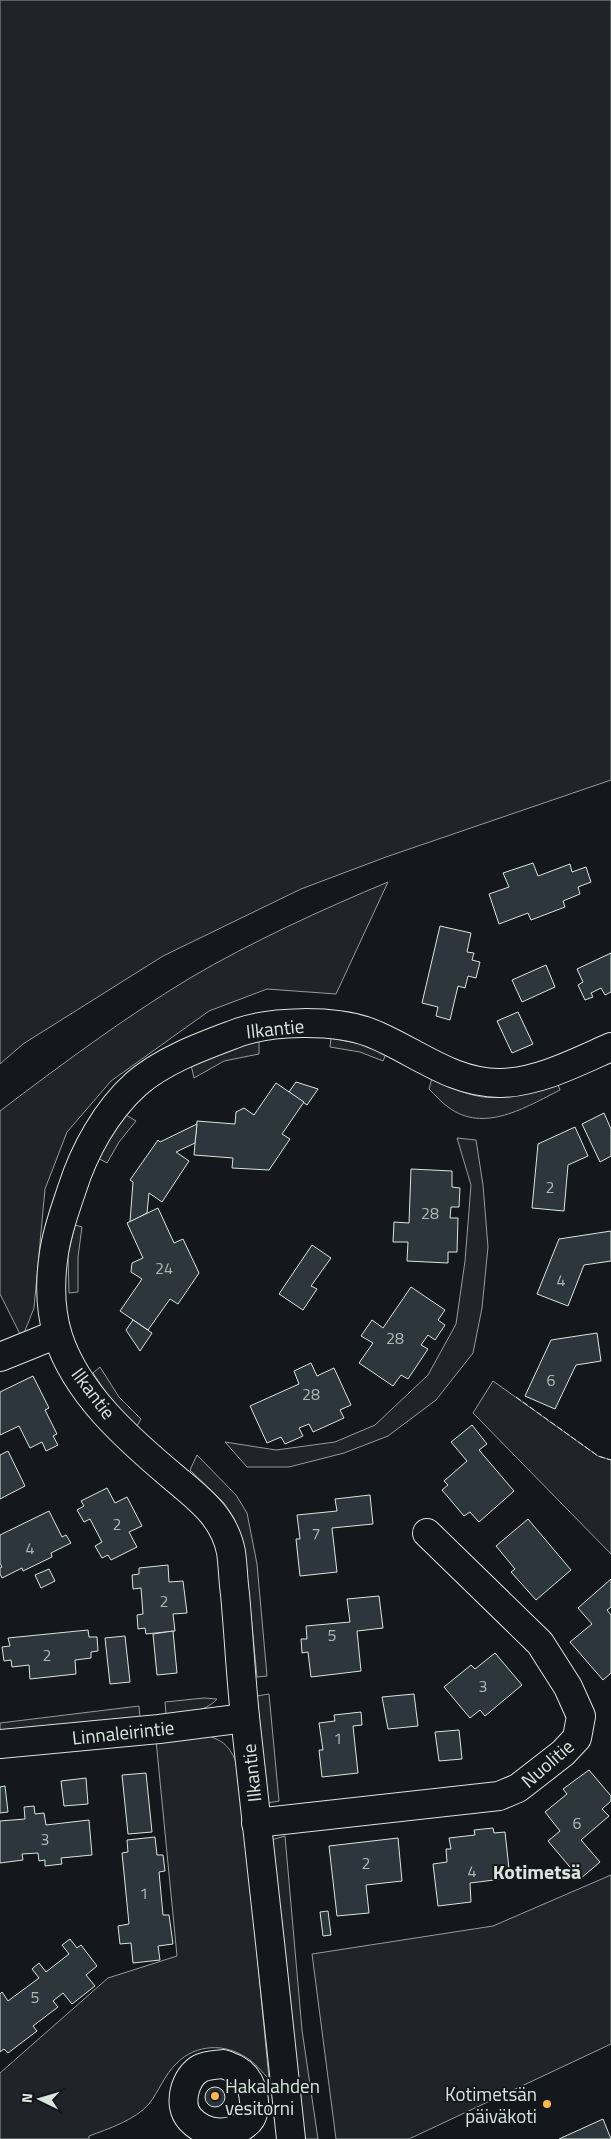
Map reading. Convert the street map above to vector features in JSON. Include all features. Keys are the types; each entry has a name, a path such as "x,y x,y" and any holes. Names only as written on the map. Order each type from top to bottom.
{"street":[{"name":"Ilkantie","path":"291,2139 245,1718 230,1548 219,1522 209,1506 150,1458 101,1408 79,1379 57,1334 52,1301 54,1252 76,1177 94,1138 114,1109 137,1083 174,1060 236,1033 262,1026 306,1024 335,1026 368,1032 437,1068 459,1077 498,1083 523,1081 608,1056"},
{"path":"0,1357 57,1334"},
{"name":"Nuolitie","path":"256,1823 498,1796 518,1788 564,1753 577,1738 581,1716 568,1687 540,1643 427,1533"},
{"name":"Linnaleirintie","path":"0,1744 159,1729 245,1718"},
{"path":"251,2119 281,2139"}],"shaded area":[{"path":"0,0 611,0 611,780 386,857 301,889 163,956 23,1044 0,1064"},
{"path":"388,882 336,994 267,989 209,1011 111,1081 67,1132 45,1189 34,1308 22,1338 0,1294 0,1111 141,1009 190,978 288,927"},
{"path":"331,1038 361,1044 386,1054 383,1061 360,1052 330,1047"},
{"path":"259,1040 259,1054 224,1061 194,1078 191,1065"},
{"path":"432,1078 450,1087 481,1097 508,1096 557,1082 560,1090 533,1104 505,1115 476,1118 462,1115 443,1103 429,1089"},
{"path":"126,1115 136,1121 119,1142 107,1163 98,1158 108,1134"},
{"path":"457,1138 476,1140 483,1185 488,1247 482,1308 473,1353 436,1400 388,1436 344,1453 289,1467 247,1467 225,1442 276,1450 335,1442 375,1425 428,1375 456,1324 465,1261 471,1185"},
{"path":"75,1225 82,1227 78,1257 78,1292 69,1293 68,1255"},
{"path":"100,1367 119,1397 141,1419 137,1426 113,1403 93,1373"},
{"path":"493,1381 598,1456 611,1460 611,1554 473,1413"},
{"path":"197,1455 236,1495 247,1513 257,1564 267,1676 257,1677 246,1564 234,1518 224,1503 190,1470"},
{"path":"269,1694 279,1801 268,1803 257,1696"},
{"path":"204,1698 217,1699 201,1709 187,1713 166,1714 165,1702"},
{"path":"139,1706 140,1718 0,1732 0,1723"},
{"path":"203,1734 215,1738 227,1746 236,1762 269,2079 253,2062 238,2053 220,2048 202,2049 193,2052 173,2067 153,2099 143,2110 121,2123 89,2136 89,2139 0,2139 0,2073 108,1978 177,1956 156,1740"},
{"path":"285,1836 302,2030 318,2139 303,2139 271,1840"},
{"path":"611,1875 611,2044 409,2139 336,2139 312,1954 493,1926"}],"building":[{"path":"533,863 538,876 570,864 572,872 586,867 591,882 578,887 580,894 563,901 565,907 531,920 528,913 499,924 489,894 509,887 503,873"},
{"path":"440,926 471,933 467,952 474,953 472,960 480,962 476,978 468,976 465,988 458,986 450,1020 436,1016 438,1007 422,1003"},
{"path":"611,953 611,992 605,995 601,988 591,993 593,997 585,1000 578,985 583,982 577,969"},
{"path":"546,965 555,987 522,1002 512,980"},
{"path":"518,1012 533,1044 512,1053 497,1021"},
{"path":"296,1082 318,1089 307,1105 289,1092"},
{"path":"276,1083 304,1102 282,1134 290,1139 269,1170 232,1168 233,1158 194,1155 197,1121 235,1124 236,1112 244,1108 254,1115"},
{"path":"604,1113 611,1129 611,1156 600,1162 582,1124"},
{"path":"197,1124 195,1143 176,1152 189,1161 162,1202 149,1193 147,1213 130,1222 133,1182 130,1180 158,1140 160,1142"},
{"path":"575,1127 588,1156 568,1165 564,1211 532,1208 538,1144"},
{"path":"411,1169 452,1171 452,1187 460,1188 459,1207 451,1207 450,1218 458,1218 457,1252 448,1252 448,1263 407,1261 408,1242 393,1242 394,1222 409,1223"},
{"path":"158,1208 174,1243 183,1239 199,1273 178,1304 170,1299 148,1330 120,1311 142,1279 131,1272 132,1263 143,1258 127,1223"},
{"path":"611,1231 611,1261 584,1265 568,1306 537,1294 559,1239"},
{"path":"312,1245 331,1258 311,1286 317,1289 303,1310 279,1294"},
{"path":"411,1287 445,1310 438,1320 445,1325 435,1340 428,1335 421,1345 428,1349 408,1379 401,1375 393,1386 359,1363 373,1343 361,1336 372,1320 383,1328"},
{"path":"133,1320 152,1333 140,1351 126,1330"},
{"path":"597,1333 601,1361 576,1365 555,1409 525,1396 551,1340"},
{"path":"311,1363 317,1376 334,1368 351,1405 340,1410 344,1418 313,1432 309,1424 299,1428 303,1436 285,1444 281,1437 267,1443 250,1406 299,1384 294,1371"},
{"path":"33,1376 49,1408 45,1410 57,1434 53,1436 58,1445 46,1451 42,1442 30,1448 19,1426 0,1435 0,1392"},
{"path":"472,1425 487,1444 479,1450 514,1491 479,1522 470,1512 464,1516 442,1490 448,1485 444,1481 467,1461 451,1442"},
{"path":"8,1451 25,1486 0,1499 0,1455"},
{"path":"107,1488 115,1503 127,1497 142,1526 129,1532 137,1547 111,1560 108,1555 102,1558 95,1546 102,1542 90,1519 84,1522 77,1510 84,1506 81,1501"},
{"path":"370,1495 373,1524 332,1528 337,1572 300,1576 296,1539 300,1539 297,1515 337,1511 335,1499"},
{"path":"49,1511 62,1537 66,1535 71,1543 51,1553 52,1557 23,1571 22,1568 2,1578 0,1574 0,1568 2,1567 0,1563 0,1535"},
{"path":"528,1519 571,1570 536,1600 511,1572 515,1569 496,1546"},
{"path":"168,1565 169,1582 183,1581 187,1613 173,1614 175,1631 146,1634 145,1628 138,1629 137,1615 143,1614 141,1588 133,1589 132,1575 139,1574 139,1568"},
{"path":"49,1569 55,1581 41,1588 35,1575"},
{"path":"611,1579 611,1607 607,1610 611,1615 611,1673 603,1680 570,1642 592,1624 578,1608"},
{"path":"379,1596 383,1628 357,1631 361,1671 311,1677 308,1652 302,1653 301,1639 307,1639 306,1626 350,1622 347,1599"},
{"path":"88,1630 89,1637 97,1637 98,1651 91,1652 91,1658 75,1660 76,1674 30,1679 29,1665 12,1667 11,1660 4,1661 2,1647 10,1646 8,1638"},
{"path":"173,1631 177,1673 157,1675 153,1634"},
{"path":"125,1636 130,1682 110,1684 105,1638"},
{"path":"495,1653 522,1685 485,1716 480,1710 470,1718 444,1687 471,1665 475,1669"},
{"path":"414,1694 418,1726 388,1729 382,1697"},
{"path":"361,1712 362,1725 353,1726 358,1773 322,1777 319,1750 323,1750 319,1723 335,1721 334,1715"},
{"path":"459,1730 462,1759 439,1761 435,1732"},
{"path":"589,1770 611,1796 611,1801 602,1809 609,1816 581,1840 600,1862 580,1879 548,1841 560,1831 545,1812 567,1794 563,1789"},
{"path":"146,1773 152,1832 128,1834 122,1775"},
{"path":"86,1778 88,1804 64,1806 61,1781"},
{"path":"5,1786 8,1812 0,1813 0,1787"},
{"path":"34,1806 35,1814 44,1813 46,1825 89,1820 92,1855 61,1858 62,1864 45,1866 45,1860 39,1861 38,1853 22,1854 23,1860 0,1863 0,1821 25,1819 24,1807"},
{"path":"493,1828 494,1833 505,1832 510,1878 470,1883 471,1902 438,1906 433,1864 447,1862 446,1849 451,1849 449,1838 475,1835 474,1830"},
{"path":"155,1837 157,1855 163,1855 165,1871 159,1872 163,1915 169,1915 173,1944 158,1946 160,1960 133,1963 131,1943 120,1944 118,1926 129,1924 122,1853 128,1852 127,1840"},
{"path":"398,1838 402,1881 366,1885 369,1913 337,1916 329,1846"},
{"path":"328,1911 331,1935 323,1936 320,1912"},
{"path":"70,1939 77,1948 81,1945 97,1966 86,1975 95,1986 72,2004 63,1993 53,2001 58,2007 33,2026 37,2031 8,2053 4,2049 0,2052 0,1994 2,1992 8,2001 39,1978 32,1969 39,1963 46,1972 69,1954 62,1945"},
{"name":"Hakalahden vesitorni","path":"215,2087 222,2090 225,2097 222,2104 215,2107 208,2104 205,2097 208,2090"},
{"path":"603,2119 611,2139 559,2139"}],"fence":[{"path":"516,1397 598,1456 611,1460"}],"place":[{"name":"Hakalahden vesitorni","path":"215,2096"},
{"name":"Kotimetsän päiväkoti","path":"547,2104"}],"district":[{"name":"Kotimetsä","path":"537,1871"}]}
